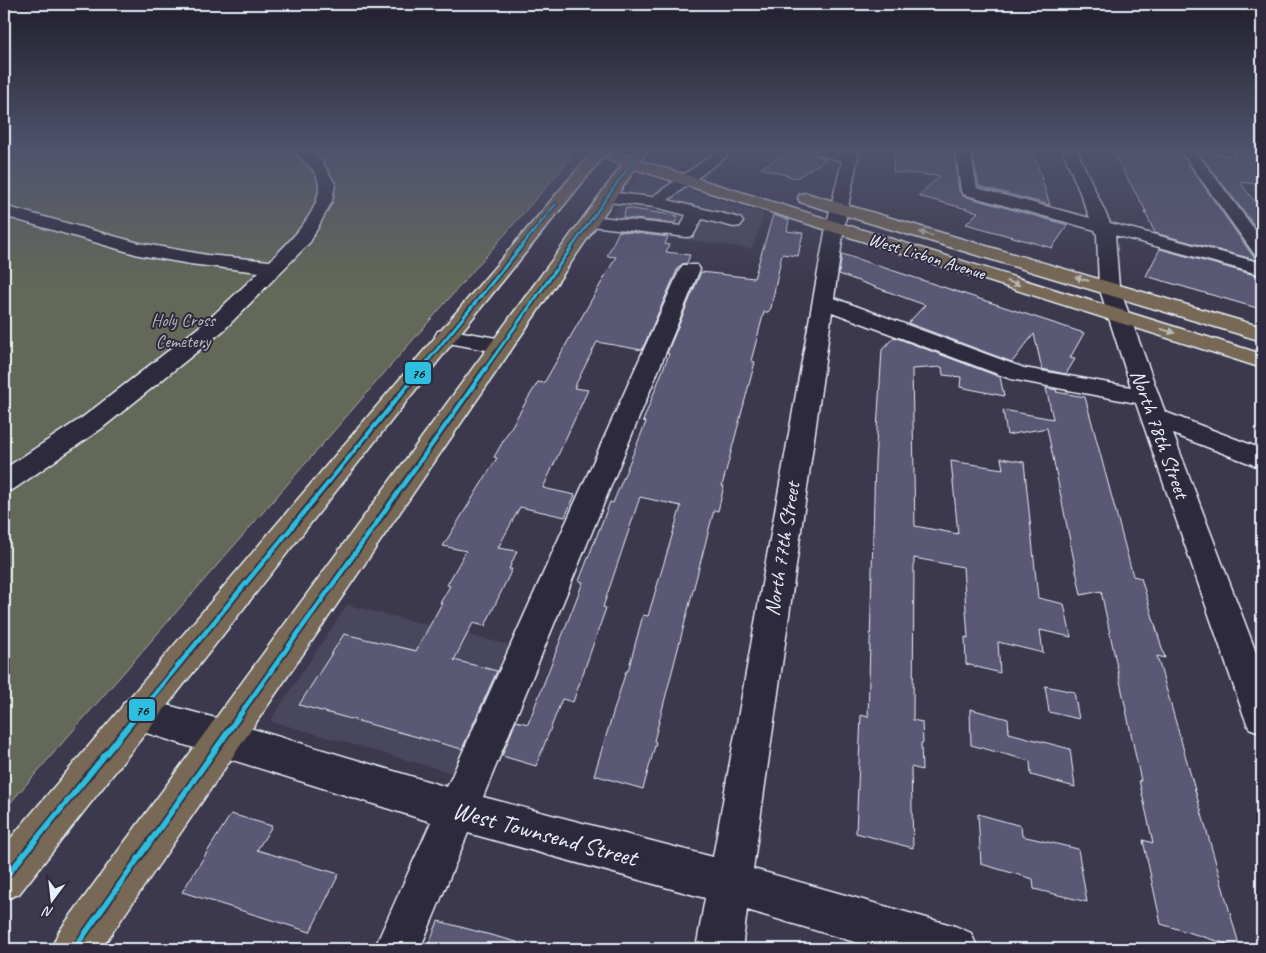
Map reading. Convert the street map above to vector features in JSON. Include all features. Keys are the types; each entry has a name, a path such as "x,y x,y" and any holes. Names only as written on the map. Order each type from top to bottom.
{"main road":[{"path":"4,879 561,195"},
{"name":"West Lisbon Avenue","path":"744,195 1109,287 1262,334"},
{"name":"West Lisbon Avenue","path":"796,195 837,218 1117,315 1262,361"},
{"path":"74,949 608,196"}],"street":[{"path":"4,482 92,423 216,325 304,238 324,201 325,195"},
{"path":"655,202 664,195"},
{"name":"North 77th Street","path":"719,949 728,883 837,218 839,195"},
{"path":"986,195 1262,268"},
{"name":"North 78th Street","path":"1090,195 1104,227 1109,287 1117,315 1262,716"},
{"path":"1221,195 1262,251"},
{"path":"608,196 655,202 734,222"},
{"path":"4,211 38,218 139,249 227,263 275,267"},
{"path":"587,227 682,243 696,212"},
{"path":"397,949 690,269"},
{"path":"823,301 1019,374 1151,407 1262,459"},
{"path":"446,336 502,346"},
{"name":"West Townsend Street","path":"137,714 223,738 457,810 728,883 955,949"}],"shaded area":[{"path":"625,195 706,195 764,214 752,249 604,228"},
{"path":"347,605 522,648 466,777 270,721"}],"green space":[{"name":"Holy Cross Cemetery","path":"4,195 539,195 4,810"}],"building":[{"path":"963,195 1068,225 1052,248 966,224 978,212 918,196"},
{"path":"1014,195 1047,195 1050,205"},
{"path":"1137,195 1210,195 1253,256 1260,261 1155,233 1145,212 1147,213"},
{"path":"1232,195 1250,195 1262,212 1262,231 1258,230"},
{"path":"626,208 678,216 675,223 623,218"},
{"path":"773,215 789,220 787,231 803,233 798,256 782,254 771,308 768,312 764,312 751,361 755,362 722,486 724,486 718,511 714,510 643,789 594,775 626,671 628,671 643,615 648,616 681,506 640,497 603,607 606,608 573,702 562,699 536,766 502,756 516,721 528,724 583,582 579,581 610,502 613,503 646,422 643,421 669,354 667,353 701,272 754,278"},
{"path":"619,231 668,237 665,244 669,245 666,252 690,255 687,263 682,264 678,268 642,350 597,342 574,388 588,390 543,488 575,495 565,517 520,507 498,548 517,551 509,569 512,569 485,626 473,623 454,660 497,671 462,749 299,705 344,634 416,651 450,586 447,585 466,551 443,546 497,458 494,457 538,382 544,383 616,257 607,256"},
{"path":"1160,249 1262,277 1262,293 1257,308 1146,276"},
{"path":"842,254 1084,333 1070,358 1075,359 1066,374 1042,369 1034,334 1012,362 908,323 925,305 839,274"},
{"path":"894,337 1000,377 1004,396 960,387 961,377 943,375 942,367 912,369 915,526 958,534 951,461 1003,469 1001,458 1024,462 1038,598 1064,604 1071,637 1040,630 1043,653 998,642 1000,673 966,664 965,637 968,638 963,567 914,558 913,720 922,722 923,743 921,743 922,770 911,767 913,848 856,833 861,715 868,717 875,461 882,350"},
{"path":"1046,388 1057,390 1056,392 1085,397 1133,576 1141,578 1165,658 1157,656 1240,948 1161,924 1143,840 1153,843 1101,591 1081,595 1047,428 1007,435 1003,410 1053,419"},
{"path":"1045,686 1074,692 1079,719 1049,712"},
{"path":"970,709 1008,719 1009,733 1070,749 1075,787 1031,775 1030,761 971,745"},
{"path":"231,814 272,826 257,850 339,874 310,932 182,892"},
{"path":"978,814 1021,826 1022,836 1078,849 1087,902 1034,889 1033,879 981,864"},
{"path":"438,921 517,942 516,949 427,949"}],"transit line":[{"name":"76","path":"74,949 608,195"},
{"name":"76","path":"4,879 556,204"}]}
